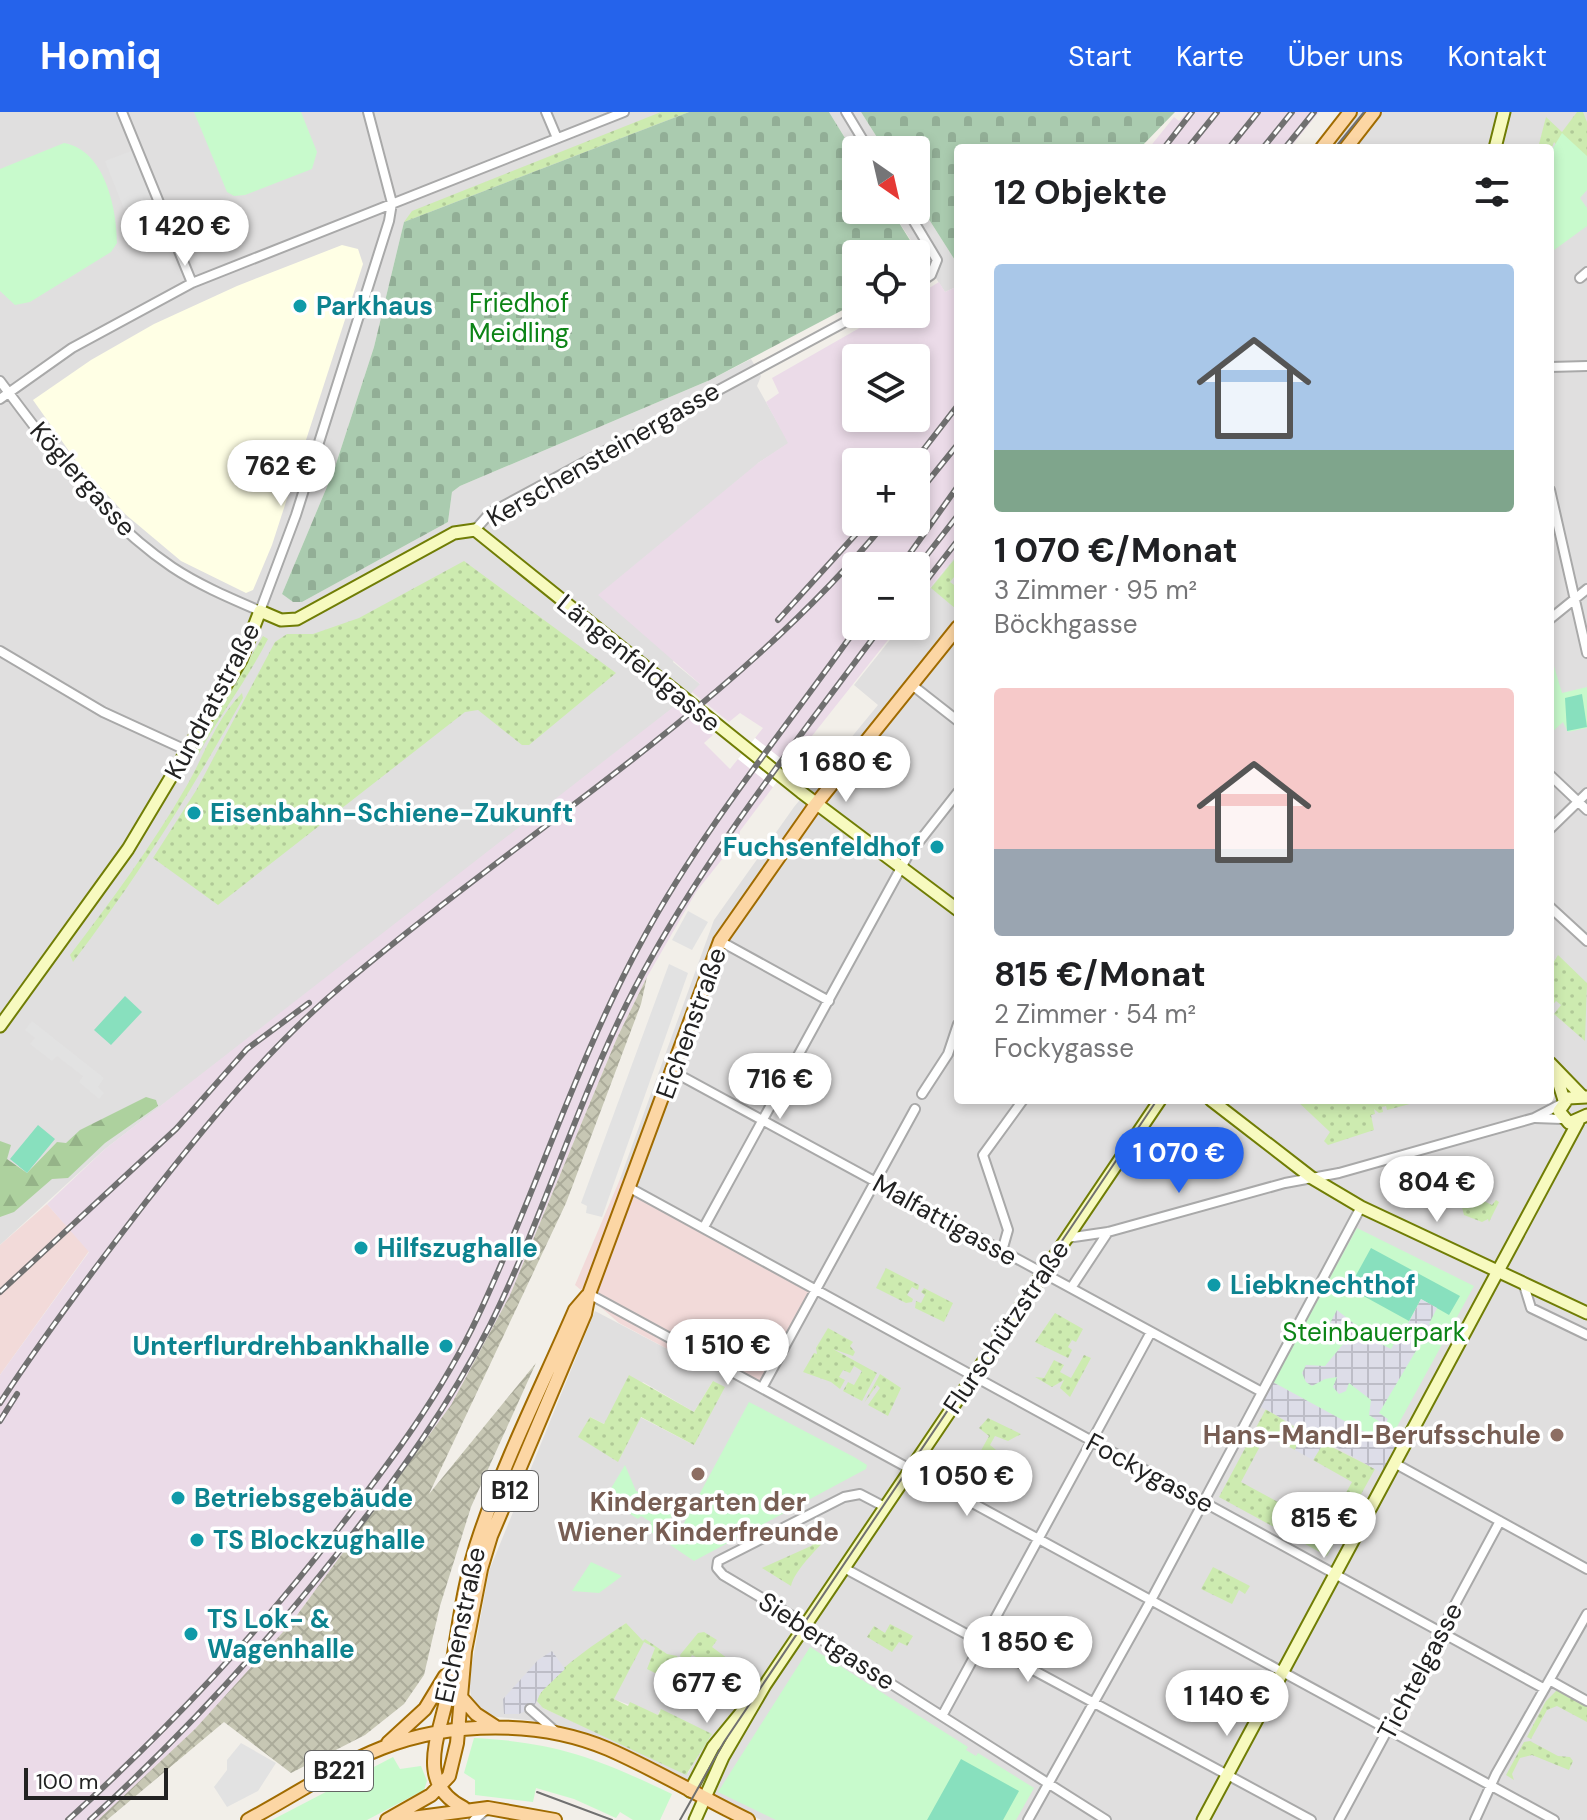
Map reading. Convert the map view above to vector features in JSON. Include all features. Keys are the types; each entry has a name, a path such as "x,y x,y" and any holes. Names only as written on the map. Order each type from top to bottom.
{"main road":[{"path":"1325,144 1350,112"},
{"path":"1349,144 1374,112"},
{"name":"Eichenstraße","path":"441,1787 454,1764 473,1608 491,1536 585,1314 589,1294 720,941 816,804 954,632"},
{"name":"Eichenstraße","path":"441,1787 434,1760 435,1735 445,1702 461,1601 479,1535 575,1310 589,1294"},
{"path":"382,1748 425,1709 450,1666"},
{"path":"460,1696 476,1714 496,1727"},
{"name":"B221","path":"248,1820 382,1748 435,1735 496,1727 559,1734 606,1748 748,1820"},
{"path":"387,1820 441,1787 455,1804 464,1808"},
{"name":"B221","path":"397,1820 464,1808 488,1808 555,1820"}],"street":[{"path":"122,112 192,283"},
{"path":"368,112 392,203"},
{"path":"546,112 557,138"},
{"path":"0,399 72,348 192,283 624,112"},
{"path":"846,112 861,136"},
{"path":"1496,144 1504,112"},
{"name":"Kundratstraße","path":"0,1026 121,859 241,660 300,500 392,203"},
{"path":"930,248 935,256 935,271 930,275"},
{"name":"Kerschensteinergasse","path":"260,611 281,620 297,619 454,533 475,530 490,513 842,324"},
{"path":"1554,367 1584,366 1587,375"},
{"name":"Köglergasse","path":"0,381 67,469 145,548 198,582 260,611"},
{"path":"1554,507 1587,653"},
{"name":"Längenfeldgasse","path":"475,530 816,804 954,907"},
{"path":"1554,616 1587,589"},
{"path":"0,651 103,712 188,751"},
{"path":"912,685 954,718"},
{"path":"1554,779 1587,810"},
{"path":"1554,825 1587,793"},
{"path":"704,1227 901,867 954,797"},
{"path":"1554,914 1587,941"},
{"path":"720,941 829,1001"},
{"path":"922,1094 948,1054 954,1036"},
{"path":"1554,1067 1585,1096"},
{"name":"Malfattigasse","path":"672,1071 1260,1391"},
{"path":"1203,1820 1568,1146 1573,1119 1563,1102 1554,1074"},
{"path":"1066,1238 1108,1232 1534,1118 1563,1102 1585,1096"},
{"path":"1002,1251 1008,1230 983,1155 1020,1104"},
{"name":"Flurschützstraße","path":"695,1820 765,1685 1157,1104"},
{"path":"1216,1104 1312,1178 1361,1207 1587,1313"},
{"path":"762,1388 915,1109"},
{"path":"1534,1118 1573,1119"},
{"name":"Fockygasse","path":"630,1188 1441,1631 1587,1701"},
{"path":"1028,1820 1150,1602 1361,1207"},
{"name":"Flurschützstraße","path":"1071,1288 1108,1232"},
{"path":"1523,1282 1531,1308 1587,1335"},
{"path":"589,1294 1554,1820"},
{"path":"942,1716 1151,1332"},
{"path":"1396,1464 1587,1569"},
{"name":"Siebertgasse","path":"885,1507 860,1494 844,1497 718,1561 717,1568 723,1575 794,1617 803,1628 1106,1820"},
{"name":"Tichtelgasse","path":"1339,1820 1500,1521"},
{"path":"844,1568 1311,1820"},
{"path":"1475,1820 1587,1614"},
{"path":"690,1791 713,1747 765,1685"},
{"path":"530,1709 559,1734"},
{"path":"474,1820 488,1808"}],"shaded area":[{"path":"0,112 689,112 404,222 374,347 334,470 282,594 293,602 302,602 448,522 452,492 460,486 710,380 751,359 761,376 757,386 789,443 758,463 673,662 701,685 626,747 105,1149 0,1245"},
{"path":"829,112 861,112 876,136 844,136"},
{"path":"1187,112 1319,112 1293,144 1152,144 1174,117 1179,121"},
{"path":"1354,112 1587,112 1587,1820 761,1820 594,1738 536,1721 488,1716 472,1703 469,1681 489,1571 595,1311 675,1353 815,1290 620,1179 714,920 794,807 878,705 854,685 890,640 930,640 930,588 954,558 954,1104 1554,1104 1554,144 1328,144","holes":["713,1381 694,1445 640,1417 617,1461 579,1437 590,1417 604,1424 643,1382 694,1412","626,1623 634,1657 613,1699 658,1715 660,1710 711,1734 688,1773 543,1708 540,1693 578,1658"]},
{"path":"134,150 153,198 124,209 105,161"},
{"path":"930,221 954,259 954,288 945,292 930,269 930,240 911,240 900,224 930,224"},
{"path":"342,245 358,249 363,264 272,545 253,590 246,593 181,561 125,514 76,461 33,400 91,360 154,324 237,286"},
{"path":"939,282 945,292 954,288 954,558 930,588 930,552 842,552 842,640 888,640 789,765 755,738 763,728 740,713 729,722 692,692 700,684 598,595 758,463 788,443 766,402 779,393 772,378 860,328 930,328 930,287"},
{"path":"676,705 713,735 704,743 730,769 738,759 773,787 740,831 739,838 696,892 647,977 617,1038 510,1295 451,1405 292,1622 225,1699 162,1762 98,1820 0,1820 0,1375 89,1252 47,1204 105,1149"},
{"path":"688,911 708,922 692,950 672,940"},
{"path":"669,964 688,973 602,1217 586,1213 587,1206 581,1203"},
{"path":"647,977 641,1004 566,1203 429,1494 536,1363 471,1507 440,1606 424,1675 404,1704 365,1735 291,1773 224,1722 107,1820 98,1820 195,1729 292,1622 451,1405 510,1295 617,1038"},
{"path":"32,1021 104,1078 98,1087 104,1093 99,1099 79,1082 83,1076 57,1056 52,1061 30,1044 35,1038 25,1030"},
{"path":"620,1179 815,1290 762,1388 675,1353 619,1323 575,1285"},
{"path":"47,1204 89,1251 0,1375 0,1245"},
{"path":"1421,1299 1437,1308 1429,1324 1437,1329 1428,1337 1430,1342 1423,1339 1379,1413 1388,1419 1385,1425 1369,1415 1371,1400 1349,1383 1346,1391 1339,1394 1333,1387 1337,1377 1312,1386 1306,1382 1302,1373 1306,1365 1325,1366 1344,1343 1337,1334 1340,1329 1330,1323 1337,1310 1358,1327 1358,1332 1391,1349 1395,1342 1398,1343"},
{"path":"1267,1379 1387,1444 1389,1442 1404,1450 1389,1477 1325,1441 1313,1460 1295,1450 1303,1430 1254,1403"},
{"path":"552,1651 565,1669 540,1693 534,1707 519,1714 504,1714 503,1699 538,1660"},
{"path":"241,1743 276,1763 258,1791 227,1807 214,1787 227,1770 227,1760"}],"green space":[{"path":"194,112 301,112 317,152 312,169 245,195 234,196 227,192"},
{"path":"661,112 689,112 404,222 412,211"},
{"name":"Friedhof Meidling","path":"689,112 829,112 844,136 842,224 900,224 910,240 842,240 842,310 710,380 460,486 452,492 448,522 302,602 293,602 282,594 334,470 374,347 404,222"},
{"path":"861,112 1175,112 1144,144 954,144 954,259 930,221 930,136 876,136"},
{"path":"1577,112 1583,112 1587,122 1587,183 1554,142 1539,144 1546,117 1562,132"},
{"path":"1562,133 1587,156 1587,190 1580,198 1587,208 1587,226 1554,250 1554,146"},
{"path":"64,143 78,148 99,169 111,198 117,243 111,252 30,302 15,305 0,291 0,169"},
{"path":"954,560 954,577 950,582 954,585 954,607 931,588"},
{"path":"464,561 616,673 529,745 522,745 478,710 465,712 218,905 153,858 197,789 275,642 287,634 313,634 359,618"},
{"path":"263,636 268,639 251,669 198,755 194,753"},
{"path":"1554,666 1562,693 1587,687 1587,728 1568,732 1563,722 1554,730"},
{"path":"242,693 243,698 184,800 73,962 70,955 159,831 218,726"},
{"path":"1582,694 1587,727 1567,731 1565,698"},
{"path":"1558,955 1587,983 1585,1041 1554,1014 1561,1005 1556,1001 1554,1003 1554,962"},
{"path":"125,996 142,1012 111,1045 94,1030"},
{"path":"146,1097 156,1100 158,1106 105,1143 68,1178 52,1179 14,1212 0,1217 0,1141 11,1145 7,1159 27,1173 57,1142 66,1143 80,1130"},
{"path":"1300,1104 1410,1104 1387,1110 1386,1106 1382,1107 1383,1112 1379,1113 1374,1109 1375,1114 1371,1115 1374,1130 1328,1145 1324,1141 1330,1132"},
{"path":"38,1125 55,1139 27,1173 10,1159"},
{"path":"1477,1168 1479,1185 1487,1189 1482,1200 1492,1205 1496,1200 1499,1202 1489,1222 1488,1219 1482,1222 1464,1215 1458,1192 1470,1185 1465,1177 1455,1182 1453,1174"},
{"name":"Steinbauerpark","path":"1357,1228 1474,1286 1387,1445 1273,1382"},
{"path":"1371,1248 1460,1296 1449,1315 1421,1299 1409,1321 1349,1288"},
{"path":"886,1268 919,1285 918,1290 912,1287 907,1295 913,1299 912,1302 906,1303 876,1288"},
{"path":"924,1288 953,1303 944,1322 915,1308 916,1301 921,1303 925,1295 921,1292"},
{"path":"1055,1313 1083,1329 1076,1342 1072,1340 1068,1347 1072,1350 1068,1358 1035,1342"},
{"path":"828,1328 853,1342 850,1346 855,1352 853,1356 833,1349 877,1373 862,1401 843,1391 848,1382 854,1385 862,1371 854,1366 850,1373 843,1370 839,1377 845,1380 840,1389 831,1382 803,1372 814,1353 817,1354 816,1348"},
{"path":"1084,1355 1091,1358 1070,1397 1060,1388 1064,1380 1052,1387 1035,1377 1044,1378 1054,1360 1064,1365 1060,1372 1071,1378"},
{"path":"880,1374 901,1388 888,1416 868,1405 880,1388 877,1385 864,1403"},
{"path":"629,1375 694,1412 713,1381 725,1387 694,1445 641,1417 618,1462 578,1437 590,1417 604,1424"},
{"path":"749,1402 854,1457 867,1465 866,1469 694,1561 648,1530 651,1522 641,1516 638,1519 608,1500 610,1490 625,1465 636,1491 674,1512 665,1528 677,1536"},
{"path":"1266,1409 1304,1433 1295,1450 1266,1435 1241,1482 1326,1528 1352,1482 1313,1460 1322,1442 1375,1469 1327,1556 1219,1497"},
{"path":"988,1418 1021,1434 1008,1441 995,1436 990,1445 1001,1454 995,1465 998,1479 973,1465 989,1436 979,1428"},
{"path":"830,1526 834,1531 803,1565 791,1586 762,1568 811,1546"},
{"path":"591,1562 622,1576 599,1593 572,1591"},
{"path":"1213,1567 1250,1586 1245,1594 1239,1590 1232,1604 1201,1589"},
{"path":"626,1623 643,1641 645,1639 667,1654 677,1656 684,1671 675,1689 671,1688 673,1682 647,1669 655,1648 644,1642 614,1699 628,1706 630,1702 658,1715 661,1709 712,1734 686,1775 543,1708 537,1701 542,1691 563,1669"},
{"path":"890,1624 913,1636 907,1646 899,1642 892,1652 867,1637 874,1626 885,1633"},
{"path":"704,1632 717,1640 712,1647 735,1664 731,1675 692,1655 687,1665 682,1664 680,1655 698,1633"},
{"path":"810,1647 968,1747 966,1750 976,1756 978,1753 1034,1788 1016,1820 776,1820 718,1792"},
{"path":"1558,1689 1587,1704 1587,1722 1557,1706 1547,1710 1531,1739 1527,1737 1546,1701"},
{"path":"474,1738 529,1744 576,1754 672,1794 660,1820 633,1820 620,1812 616,1818 574,1799 536,1788 533,1802 475,1795 475,1780 464,1773"},
{"path":"1530,1741 1558,1756 1570,1757 1573,1761 1569,1770 1532,1755 1520,1758 1512,1774 1514,1780 1506,1775 1524,1742"},
{"path":"393,1757 400,1769 421,1766 427,1781 424,1790 367,1820 272,1820"},
{"path":"961,1759 1019,1791 1003,1820 927,1820"}],"pier":[{"path":"755,738 789,765 773,787 738,759"}],"tram line":[{"path":"1338,144 1364,112"},
{"path":"680,1820 724,1742 1154,1104"},
{"path":"537,1792 612,1820"}],"railway":[{"path":"1167,144 1192,112"},
{"path":"1191,144 1217,112"},
{"path":"1232,144 1258,112"},
{"path":"1266,144 1292,112"},
{"path":"1288,144 1314,112"},
{"path":"925,448 954,410"},
{"path":"930,479 954,449"},
{"path":"911,552 954,492"},
{"path":"929,552 954,520"},
{"path":"778,620 854,536"},
{"path":"0,1403 70,1302 145,1203 215,1116 289,1034 413,928 696,709 827,588 873,536"},
{"path":"930,576 954,545"},
{"path":"68,1820 142,1750 243,1644 339,1528 414,1426 478,1316 598,1030 644,937 719,817 848,640"},
{"path":"90,1820 190,1723 252,1656 341,1549 421,1441 490,1325 531,1234 605,1049 650,960 731,831 872,640"},
{"path":"0,1292 176,1129 247,1049 309,1003"},
{"path":"0,1421 17,1394"}],"place":[{"name":"Parkhaus","path":"300,306"},
{"name":"Eisenbahn-Schiene-Zukunft","path":"194,813"},
{"name":"Fuchsenfeldhof","path":"937,847"},
{"name":"Hilfszughalle","path":"361,1248"},
{"name":"Liebknechthof","path":"1214,1285"},
{"name":"Unterflurdrehbankhalle","path":"446,1346"},
{"name":"Hans-Mandl-Berufsschule","path":"1557,1435"},
{"name":"Kindergarten der Wiener Kinderfreunde","path":"698,1474"},
{"name":"Betriebsgebäude","path":"178,1498"},
{"name":"TS Blockzughalle","path":"197,1540"},
{"name":"TS Lok- & Wagenhalle","path":"191,1634"}]}
